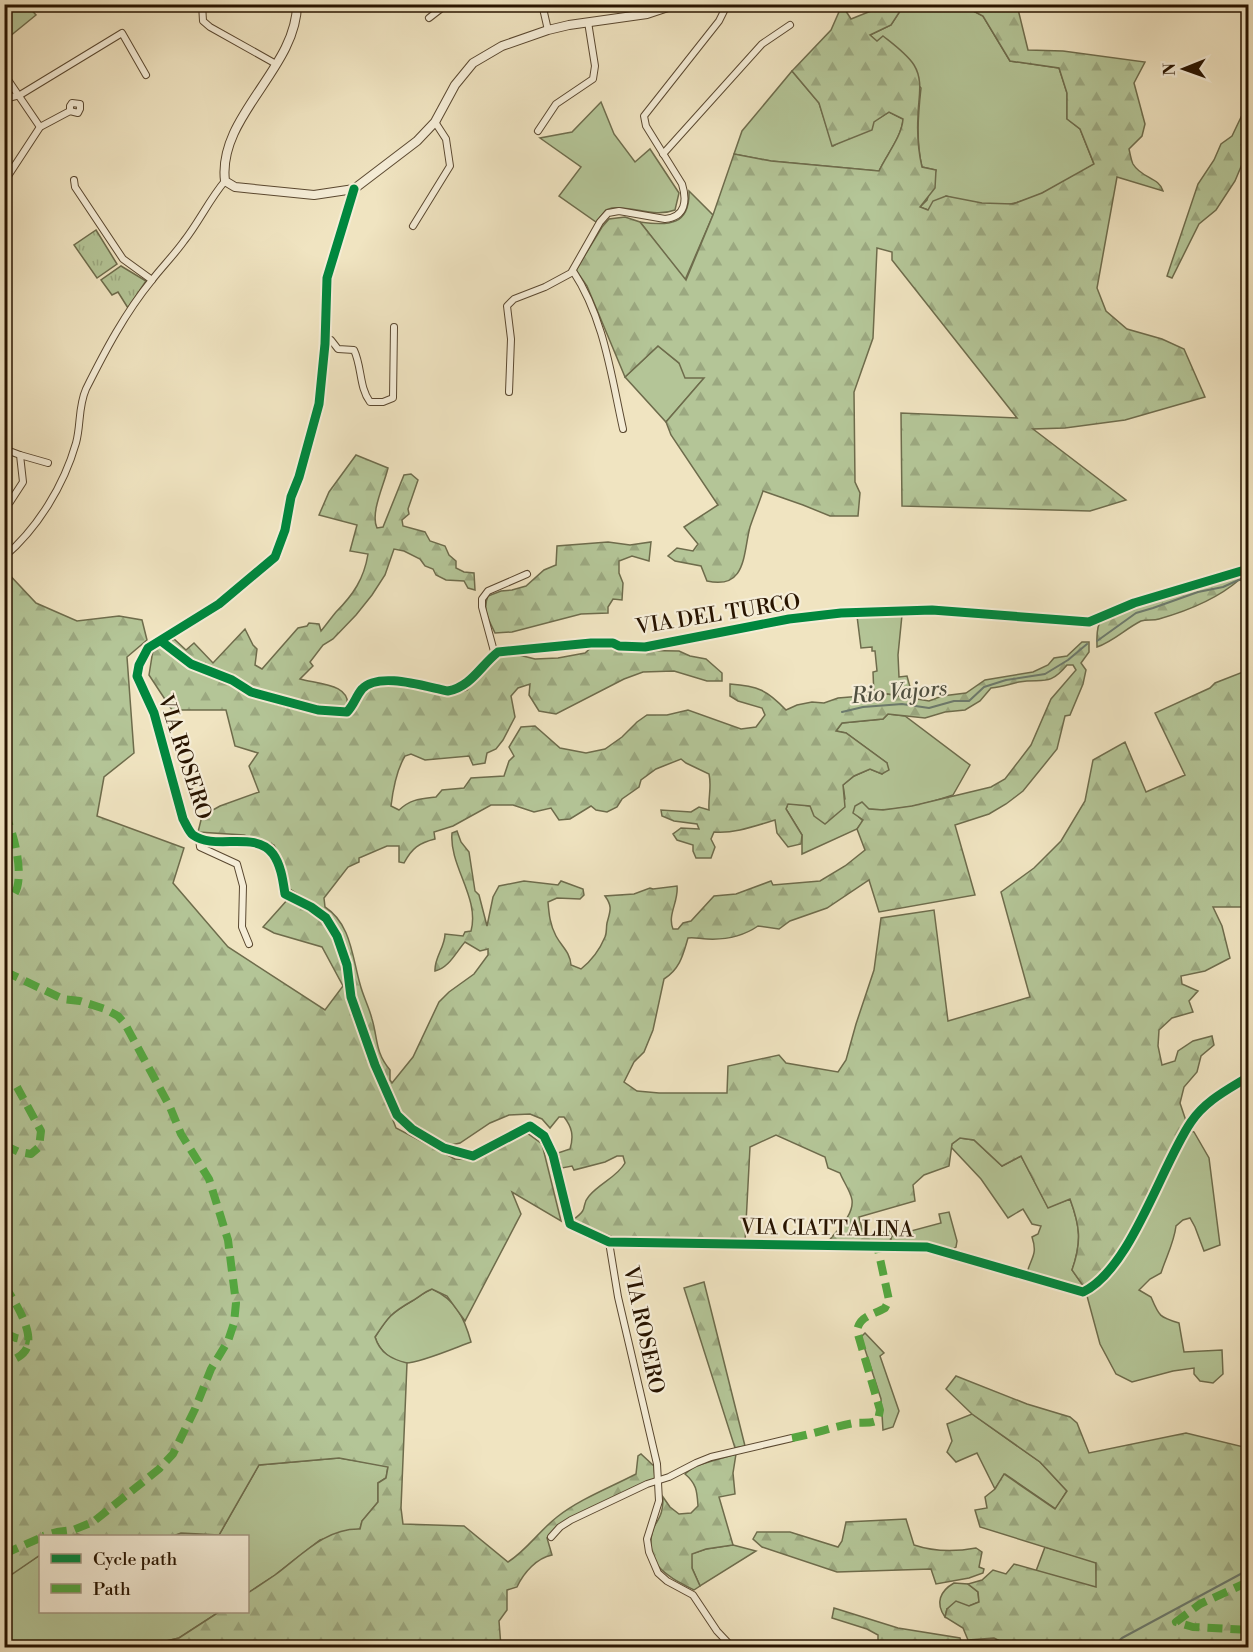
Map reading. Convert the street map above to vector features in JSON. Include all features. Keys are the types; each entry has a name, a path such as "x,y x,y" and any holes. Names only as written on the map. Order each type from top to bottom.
{"street":[{"path":"202,4 203,21 210,27 276,64"},
{"path":"4,557 31,530 66,468 76,444 80,408 85,393 122,322 152,280 186,239 213,195 225,181 225,159 235,131 291,37 297,4"},
{"path":"429,18 447,4"},
{"path":"542,4 548,30"},
{"path":"225,181 235,187 314,195 354,189 417,141 435,122 454,85 473,63 502,46 548,30 647,14 677,4"},
{"path":"509,392 511,339 507,306 514,299 545,287 573,271 600,222 608,213 619,211 665,219 679,215 685,206 682,184 646,126 644,116 718,21 725,9 725,4"},
{"path":"538,131 556,104 593,79 595,66 588,22"},
{"path":"663,154 762,44 790,25"},
{"path":"4,99 20,94 122,33 146,75"},
{"path":"4,74 20,94 40,127"},
{"path":"4,182 40,127 70,111"},
{"path":"413,226 450,166 446,139 435,122"},
{"path":"74,180 75,187 123,259 152,280"},
{"name":"VIA ROSERO","path":"354,189 327,278 326,339 319,404 299,477 291,497 285,530 275,557 219,604 148,648 139,665 137,676 154,713 183,819 192,834 207,841 257,844 272,852 279,866 285,894 326,918 337,936 347,965 351,997 375,1065 397,1115 412,1129 444,1148 473,1156 530,1126 544,1137 553,1155 570,1224 609,1242 618,1297 653,1445 658,1481 657,1509 647,1539 648,1552 658,1573 667,1581 693,1595 717,1631 733,1647"},
{"path":"573,271 585,290 602,333 623,429"},
{"path":"326,339 331,340 338,349 354,350 365,396 370,402 382,402 393,398 394,327"},
{"path":"4,449 48,463"},
{"path":"4,504 10,502 23,482 20,455"},
{"path":"57,465 66,468"},
{"name":"VIA DEL TURCO","path":"495,655 498,652 591,643 645,647 789,619 841,613 933,610 1089,622 1134,603 1248,569"},
{"path":"161,640 191,664 232,680 251,692 334,713 347,712 362,689 372,681 384,679 448,691 466,684 495,655 482,607 482,598 488,591 527,574"},
{"path":"199,838 200,847 237,864 243,886 242,927 249,944"},
{"name":"VIA CIATTALINA","path":"609,1242 927,1247 1083,1292 1100,1280 1125,1249 1191,1121 1211,1099 1248,1077"},
{"path":"551,1537 571,1520 636,1489 711,1458 792,1438"}],"green space":[{"path":"5,5 27,5 36,15 9,37 5,34"},
{"path":"842,5 851,19 881,7 879,5 915,5 900,11 891,25 870,35 877,41 883,36 900,49 914,65 919,77 918,129 922,167 936,170 935,188 920,207 928,210 933,201 946,196 982,203 1013,204 1042,193 1094,164 1080,129 1067,119 1067,93 1059,68 1010,61 983,16 962,5 1017,5 1028,50 1063,51 1145,62 1134,83 1145,124 1142,136 1129,149 1136,169 1158,183 1163,191 1117,177 1097,288 1106,311 1127,329 1162,339 1184,349 1205,397 1125,420 1065,428 1033,429 1126,500 1090,511 902,506 901,413 1017,418 892,260 892,252 877,248 873,338 854,392 855,482 860,493 858,516 830,516 763,491 750,527 741,567 730,580 707,581 701,566 675,561 668,556 677,548 693,551 698,544 684,527 718,505 671,435 666,422 704,378 685,378 679,363 658,346 625,377 587,286 576,270 609,219 625,217 640,222 686,280 713,215 734,154 771,161 879,171 897,138 903,119 889,112 874,122 872,130 832,146 819,103 792,71 831,30"},
{"path":"916,5 962,5 983,16 1010,61 1059,68 1067,93 1067,119 1080,129 1094,164 1046,192 1015,203 980,204 946,196 928,210 920,207 927,200 936,170 922,167 920,157 918,128 921,88 870,35 891,25 900,11"},
{"path":"792,71 819,103 833,146 889,112 903,119 897,138 879,171 771,161 734,154 742,131"},
{"path":"601,102 614,134 635,162 650,149 679,193 675,210 659,213 612,208 606,210 596,222 559,196 581,167 540,138 572,132"},
{"path":"1248,105 1248,150 1235,181 1216,210 1199,224 1172,278 1167,276 1198,184 1214,160 1221,144 1232,136"},
{"path":"689,191 713,215 685,280 640,222 660,224 675,221 686,211"},
{"path":"96,230 117,264 97,278 74,245"},
{"path":"121,266 146,281 128,308 118,292 112,295 101,280"},
{"path":"658,346 679,363 705,377 666,422 625,377"},
{"path":"356,455 388,468 375,515 377,528 383,527 404,475 411,474 418,480 408,509 409,514 402,520 403,526 425,532 430,541 445,546 449,555 456,561 456,568 474,573 475,590 468,588 464,581 446,580 436,575 433,569 425,566 420,559 394,549 385,575 372,595 333,639 323,645 310,662 313,666 300,679 339,689 347,700 347,709 334,710 304,704 252,689 231,676 228,681 253,696 304,711 350,715 367,688 379,683 455,694 467,690 489,662 499,655 511,653 535,659 558,658 585,653 593,646 612,645 616,650 679,651 706,659 722,673 722,681 707,681 674,671 643,672 624,679 556,714 539,711 529,695 530,684 518,688 511,696 515,717 496,749 487,753 485,763 473,765 469,756 425,760 411,754 405,756 397,774 391,806 399,810 420,799 436,797 442,790 464,788 471,778 504,776 509,761 514,756 509,747 521,727 535,726 560,748 586,753 605,749 647,715 667,715 688,710 741,729 756,727 765,715 762,708 738,701 730,696 730,684 761,690 786,710 812,702 824,703 838,698 887,694 929,701 942,696 966,693 985,680 1033,672 1048,665 1054,658 1067,656 1082,642 1089,642 1089,652 1081,663 1086,670 1083,684 1070,715 1065,716 1057,749 1023,791 1006,804 989,814 955,825 975,895 879,912 869,880 827,908 790,921 779,929 758,926 746,933 727,938 688,938 677,966 664,979 653,1030 644,1052 634,1062 624,1082 637,1091 727,1093 728,1066 779,1055 786,1063 838,1072 846,1060 874,970 881,918 934,910 948,1021 1030,997 1001,892 1034,868 1061,841 1085,801 1093,760 1125,742 1146,792 1185,775 1155,713 1210,688 1215,683 1248,670 1248,907 1213,907 1222,926 1230,958 1205,971 1181,976 1182,984 1198,991 1189,1001 1193,1012 1172,1018 1159,1030 1158,1046 1162,1065 1175,1061 1178,1051 1193,1041 1212,1036 1214,1045 1201,1056 1197,1072 1184,1087 1180,1103 1186,1121 1122,1247 1098,1277 1084,1287 1072,1270 1077,1251 1078,1234 1070,1199 1048,1208 1021,1156 1002,1166 974,1140 960,1138 952,1144 949,1166 924,1175 913,1185 915,1201 859,1217 864,1237 892,1230 890,1242 828,1242 850,1211 852,1200 849,1190 840,1173 828,1168 825,1157 776,1135 750,1147 745,1242 615,1238 578,1223 574,1219 582,1212 589,1196 622,1168 625,1163 623,1156 574,1170 572,1166 562,1168 558,1153 570,1149 572,1140 569,1124 564,1117 559,1117 550,1128 542,1119 530,1114 509,1115 490,1123 460,1143 451,1145 439,1140 409,1120 400,1111 354,997 346,946 330,915 288,888 282,875 283,864 274,845 244,835 198,832 202,816 220,806 259,792 249,766 258,753 235,746 226,710 172,710 149,675 153,650 174,639 186,650 194,643 213,663 245,629 257,649 255,665 262,669 298,628 307,626 309,623 319,624 321,631 357,586 368,554 350,551 357,525 319,515 329,492","holes":["1067,665 1073,665 1076,670 1051,699 1031,745 1005,779 991,787 912,806 883,810 869,809 862,802 855,806 853,813 863,820 857,829 865,850 845,866 820,881 773,885 771,881 736,894 714,896 691,921 683,923 678,929 673,929 671,918 677,886 650,888 634,894 605,896 610,909 606,935 601,946 581,969 571,965 567,953 556,936 551,924 548,902 557,898 580,899 584,895 583,889 561,881 558,885 524,881 499,886 493,897 487,926 479,895 475,891 469,852 461,842 457,831 452,833 455,858 468,894 473,919 471,931 465,932 463,936 445,934 435,971 448,963 465,942 480,951 488,949 488,955 474,974 439,1002 413,1057 392,1083 390,1080 390,1070 379,1051 349,941 340,922 325,907 324,898 348,867 359,862 359,858 387,846 399,846 399,862 404,863 416,847 435,839 434,832 453,826 491,805 513,805 534,812 551,808 559,820 570,819 591,806 596,810 607,812 617,807 622,799 639,787 641,780 656,769 681,759 709,774 709,810 699,807 691,812 661,810 662,816 674,821 697,824 699,829 681,828 673,834 677,840 693,845 696,858 711,858 715,847 711,839 714,832 736,831 775,820 777,833 788,847 801,844 802,835 786,809 788,804 810,806 814,816 825,824 845,807 843,785 854,776 870,769 882,774 889,770 887,763 846,733 836,731 842,723 883,719 888,714 925,718 945,712 965,710 980,701 991,688 1050,679"]},
{"path":"608,542 630,545 651,542 649,561 632,556 619,561 619,573 623,583 622,600 613,599 608,607 608,613 581,614 512,632 495,633 486,610 488,596 526,586 544,570 556,565 557,546"},
{"path":"4,569 36,603 77,621 119,616 142,620 147,640 127,657 134,753 104,777 97,816 184,848 173,883 228,947 325,1010 343,986 322,947 274,933 263,927 289,898 313,911 325,921 341,954 353,1015 396,1128 455,1159 476,1160 527,1133 542,1144 561,1221 512,1192 521,1214 465,1321 447,1296 432,1289 394,1312 375,1337 387,1355 407,1363 401,1508 403,1524 464,1526 508,1562 566,1511 636,1474 638,1456 641,1454 654,1466 655,1479 554,1530 547,1538 552,1555 536,1562 523,1576 517,1587 507,1590 507,1610 499,1621 501,1647 141,1647 179,1638 217,1613 249,1613 249,1592 314,1544 336,1533 360,1529 362,1521 378,1502 378,1483 386,1478 388,1467 339,1458 259,1465 219,1535 181,1533 176,1535 39,1535 39,1556 5,1579"},
{"path":"1248,573 1248,582 1239,580 1201,604 1157,620 1141,621 1109,642 1097,647 1099,625 1110,616 1125,609"},
{"path":"902,615 898,655 899,677 907,676 910,687 908,697 874,695 873,672 877,671 875,651 872,651 872,647 861,648 857,616"},
{"path":"888,714 905,716 970,765 953,795 911,806 869,809 859,817 863,821 857,829 802,854 802,835 786,809 788,803 810,806 845,799 843,785 854,776 870,769 882,774 887,763 846,733 836,731 842,723 883,719"},
{"path":"1189,1130 1194,1132 1209,1158 1220,1245 1204,1251 1190,1218 1183,1220 1176,1226 1161,1273 1150,1279 1139,1290 1151,1297 1160,1315 1179,1323 1184,1352 1222,1350 1223,1374 1213,1383 1200,1381 1194,1374 1194,1368 1132,1382 1116,1374 1100,1344 1087,1296 1102,1283 1128,1249"},
{"path":"960,1138 974,1140 1002,1166 1021,1156 1048,1207 1070,1199 1079,1234 1072,1270 1084,1287 1076,1288 1027,1273 1034,1252 1032,1237 1038,1234 1041,1226 1032,1224 1023,1209 1008,1218 981,1179 951,1147"},
{"path":"949,1212 957,1241 953,1249 931,1243 890,1242 892,1236 941,1223 939,1214"},
{"path":"704,1282 745,1446 735,1448 684,1288"},
{"path":"432,1289 447,1298 458,1310 471,1342 412,1362 406,1363 391,1358 379,1346 375,1337 394,1312"},
{"path":"865,1333 884,1353 880,1356 899,1411 893,1427 883,1430 881,1399 861,1337"},
{"path":"956,1376 1027,1404 1070,1417 1077,1423 1089,1453 1186,1433 1248,1448 1248,1647 1000,1648 1002,1642 994,1638 968,1640 963,1628 945,1617 947,1609 956,1601 969,1606 979,1602 978,1592 968,1584 982,1580 993,1570 1006,1574 1014,1564 1096,1587 1096,1563 980,1527 975,1510 987,1508 985,1497 995,1489 1004,1474 1055,1509 1067,1491 1040,1462 972,1414 946,1389"},
{"path":"972,1414 1040,1462 1067,1491 1056,1509 1005,1474 995,1489 977,1453 956,1462 947,1452 952,1441 947,1424"},
{"path":"736,1454 733,1473 735,1494 719,1497 733,1545 706,1549 692,1554 692,1568 700,1586 694,1590 667,1574 654,1560 651,1552 653,1529 662,1511 663,1497 679,1514 691,1513 698,1506 696,1488 685,1474 695,1466"},
{"path":"339,1458 388,1466 386,1478 378,1483 378,1502 362,1521 360,1529 320,1540 249,1592 249,1535 219,1535 259,1465"},
{"path":"906,1519 914,1545 945,1551 976,1548 982,1552 979,1567 984,1569 983,1573 936,1584 931,1569 837,1572 762,1547 753,1539 757,1532 790,1532 838,1547 842,1541 846,1522"},
{"path":"181,1533 219,1535 176,1535"},
{"path":"733,1545 756,1551 700,1586 692,1568 691,1554"},
{"path":"1045,1547 1096,1562 1097,1588 1036,1571"},
{"path":"39,1556 39,1613 217,1613 179,1638 141,1647 5,1647 4,1579"},
{"path":"954,1583 968,1584 978,1592 979,1602 947,1609 945,1617 940,1607 940,1598 945,1590"},
{"path":"834,1608 898,1628 960,1638 961,1641 949,1643 947,1647 878,1647 878,1635 867,1629 832,1618"}],"waterway":[{"name":"Rio Vajors","path":"1097,641 1136,613 1198,592 1223,587 1243,578 1248,579"},
{"name":"Rio Vajors","path":"842,712 863,707 902,704 929,708 954,701 969,701 984,687 1006,680 1045,674 1068,660 1087,644"},
{"path":"1111,1648 1122,1638 1248,1570"}],"marked path":[{"path":"4,812 14,841 19,875 15,893 4,904"},
{"path":"4,971 63,999 80,1001 105,1009 118,1016 125,1024 170,1107 181,1134 209,1179 228,1240 236,1303 234,1323 228,1341 211,1369 173,1454 159,1469 93,1522 73,1530 46,1535"},
{"path":"4,1145 19,1152 31,1154 39,1147 41,1131 17,1087"},
{"path":"792,1438 854,1423 878,1420 880,1410 857,1331 858,1326 867,1316 885,1308 889,1300 877,1245"},
{"path":"4,1285 23,1318 28,1336 25,1351 4,1363"},
{"path":"4,1333 30,1341"},
{"path":"4,1554 39,1538"},
{"path":"1248,1582 1200,1604 1176,1622 1193,1627 1248,1630"}],"cycle path":[{"path":"354,189 327,278 325,344 319,404 299,477 291,497 285,530 275,557 219,604 148,648 139,665 137,676 154,713 183,819 190,832 202,839 256,843 265,847 278,863 285,894 311,907 326,918 337,936 347,965 351,997 375,1065 397,1115 412,1129 444,1148 473,1156 530,1126 544,1136 553,1155 570,1224 609,1242 927,1247 1083,1292 1100,1280 1116,1262 1130,1240 1191,1122 1217,1096 1248,1077"},
{"path":"161,641 191,664 232,680 251,692 318,710 347,712 362,689 380,681 403,682 448,691 456,689 469,680 498,652 591,643 645,647 789,619 841,613 932,610 1089,622 1134,603 1248,569"}]}
